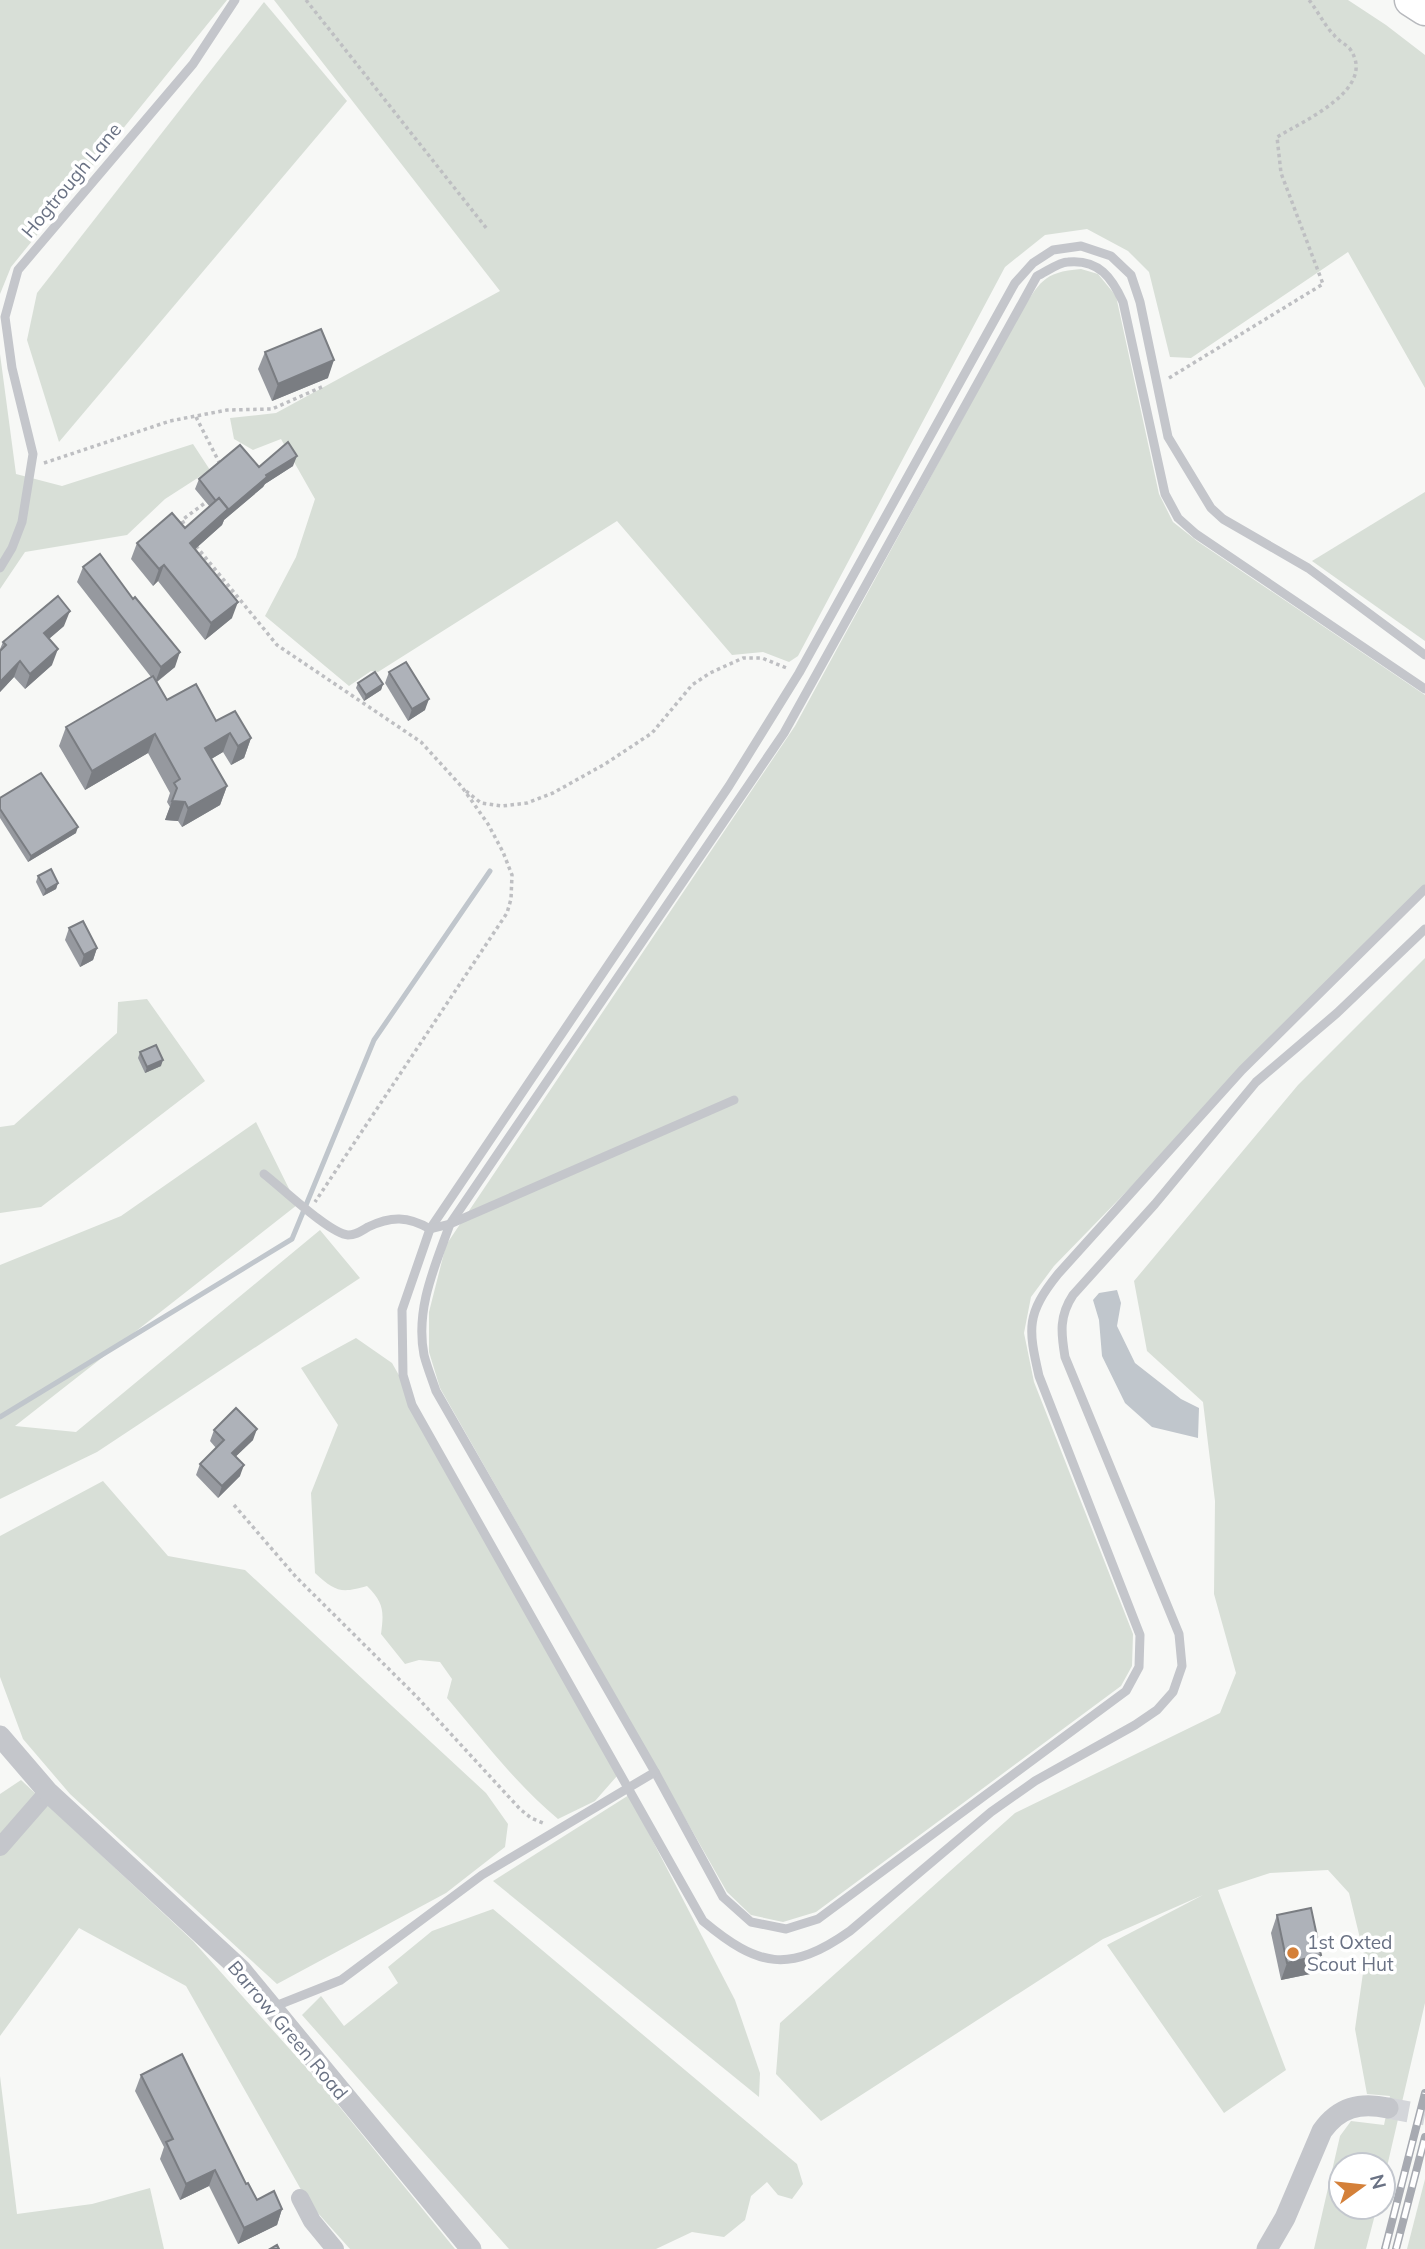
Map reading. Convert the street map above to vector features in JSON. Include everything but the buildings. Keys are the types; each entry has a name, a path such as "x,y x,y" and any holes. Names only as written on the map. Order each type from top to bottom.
{"highway":[{"path":"1411,0 1425,9"}],"street":[{"name":"Barrow Green Road","path":"0,1736 48,1792 241,1970 471,2249"},
{"path":"0,1847 48,1792"},
{"path":"1267,2249 1285,2218 1328,2122 1351,2107 1369,2104 1388,2108"},
{"path":"300,2198 334,2249"}],"lane":[{"name":"Hogtrough Lane","path":"0,568 12,548 22,522 33,454 12,368 5,317 18,270 193,64 235,0"},
{"path":"1425,655 1308,568 1223,519 1211,508 1168,437 1140,302 1131,275 1111,256 1081,246 1053,250 1033,262 1014,283 799,673 729,786 430,1229 402,1310 403,1376 411,1405 703,1921 729,1943 757,1957 783,1960 811,1955 832,1944 991,1812 1035,1781 1135,1725 1157,1710 1173,1692 1182,1666 1179,1634 1065,1357 1061,1326 1065,1307 1155,1205 1256,1082 1337,1013 1425,929"},
{"path":"1425,689 1196,534 1178,518 1165,494 1123,302 1112,278 1094,265 1067,261 1037,276 784,733 450,1224 428,1288 422,1316 424,1354 436,1391 655,1772 723,1897 751,1922 786,1929 818,1919 1126,1691 1139,1667 1140,1635 1039,1376 1030,1335 1038,1298 1242,1070 1425,889"},
{"path":"264,1174 337,1233 356,1234 401,1217 414,1220 430,1229 450,1224 734,1100"},
{"path":"272,2008 341,1980 482,1875 655,1772"}],"path":[{"path":"306,0 486,229"},
{"path":"1157,385 1323,284 1281,173 1277,137 1343,96 1354,81 1357,67 1350,49 1334,36 1309,0"},
{"path":"30,470 170,421 227,410 272,409 324,386"},
{"path":"195,417 219,462"},
{"path":"213,497 182,520 195,546 277,645 421,741 462,787 488,824 512,875 511,899 506,913 309,1212"},
{"path":"462,787 481,803 502,806 527,803 553,793 605,764 652,733 692,685 710,673 743,658 762,658 799,673"},
{"path":"234,1505 296,1577 416,1696 520,1809 531,1818 548,1824 566,1825"}],"shaded area":[{"path":"0,0 227,0 11,267 0,294"},
{"path":"274,0 1348,0 1425,55 1425,388 1348,252 1191,358 1170,357 1149,272 1128,251 1087,229 1045,235 1005,267 798,656 789,662 763,652 732,655 617,521 378,672 371,671 349,686 265,616 296,557 315,499 281,439 253,450 234,439 230,418 276,413 500,291"},
{"path":"264,2 347,101 59,442 27,340 37,293"},
{"path":"1081,269 1098,274 1116,296 1159,494 1173,522 1425,695 1425,885 1054,1266 1031,1297 1024,1333 1034,1382 1133,1634 1132,1666 1121,1686 816,1912 783,1922 751,1915 727,1892 440,1388 429,1352 429,1312 446,1245 795,726 1020,313 1043,281 1058,273"},
{"path":"0,354 16,474 62,486 193,444 210,470 165,499 127,535 25,552 0,589"},
{"path":"1425,492 1425,641 1312,561"},
{"path":"1425,958 1425,2003 1391,2151 1337,2151 1340,2136 1351,2121 1384,2125 1390,2096 1367,2094 1355,2029 1365,1959 1349,1893 1328,1870 1270,1873 1218,1890 1286,2070 1224,2113 1107,1945 1203,1895 1103,1939 821,2121 776,2074 780,2023 1015,1813 1220,1713 1236,1673 1214,1594 1215,1501 1203,1402 1147,1351 1134,1281 1298,1085"},
{"path":"147,999 205,1081 41,1207 0,1213 0,1127 14,1125 117,1033 118,1002"},
{"path":"256,1122 297,1205 15,1426 76,1432 320,1230 360,1278 97,1452 0,1499 0,1265 121,1216"},
{"path":"1117,1290 1121,1303 1117,1326 1135,1363 1181,1399 1199,1408 1198,1438 1152,1427 1125,1403 1102,1356 1099,1320 1093,1300 1099,1293"},
{"path":"356,1338 392,1363 557,1654 617,1776 595,1801 558,1819 514,1776 447,1698 452,1679 440,1662 419,1660 405,1664 381,1634 382,1608 367,1586 350,1590 338,1589 315,1573 311,1493 338,1425 301,1368"},
{"path":"103,1481 168,1556 245,1570 486,1793 508,1824 505,1847 446,1893 277,1984 70,1794 23,1739 0,1677 0,1536"},
{"path":"21,1780 193,1941 321,2084 455,2249 350,2249 308,2202 186,1986 79,1928 0,2036 0,1794"},
{"path":"629,1795 735,2000 760,2073 759,2097 493,1881"},
{"path":"493,1909 797,2164 803,2184 792,2199 778,2195 767,2182 751,2196 745,2220 724,2237 692,2232 656,2249 509,2249 302,2015 321,1996 344,2026 398,1983 388,1967 432,1931"},
{"path":"0,2076 17,2214 92,2204 150,2188 164,2249 0,2249"},
{"path":"1425,2179 1425,2249 1407,2249"},
{"path":"1327,2192 1327,2221 1373,2221 1366,2249 1314,2249"}],"waterway":[{"path":"0,1417 292,1239 374,1040 490,871"}],"tunnel":[{"path":"1388,2108 1425,2115"}],"railway":[{"path":"1385,2249 1425,2093"},
{"path":"1396,2249 1425,2137"}],"place":[{"name":"1st Oxted Scout Hut","path":"1293,1953"}]}
